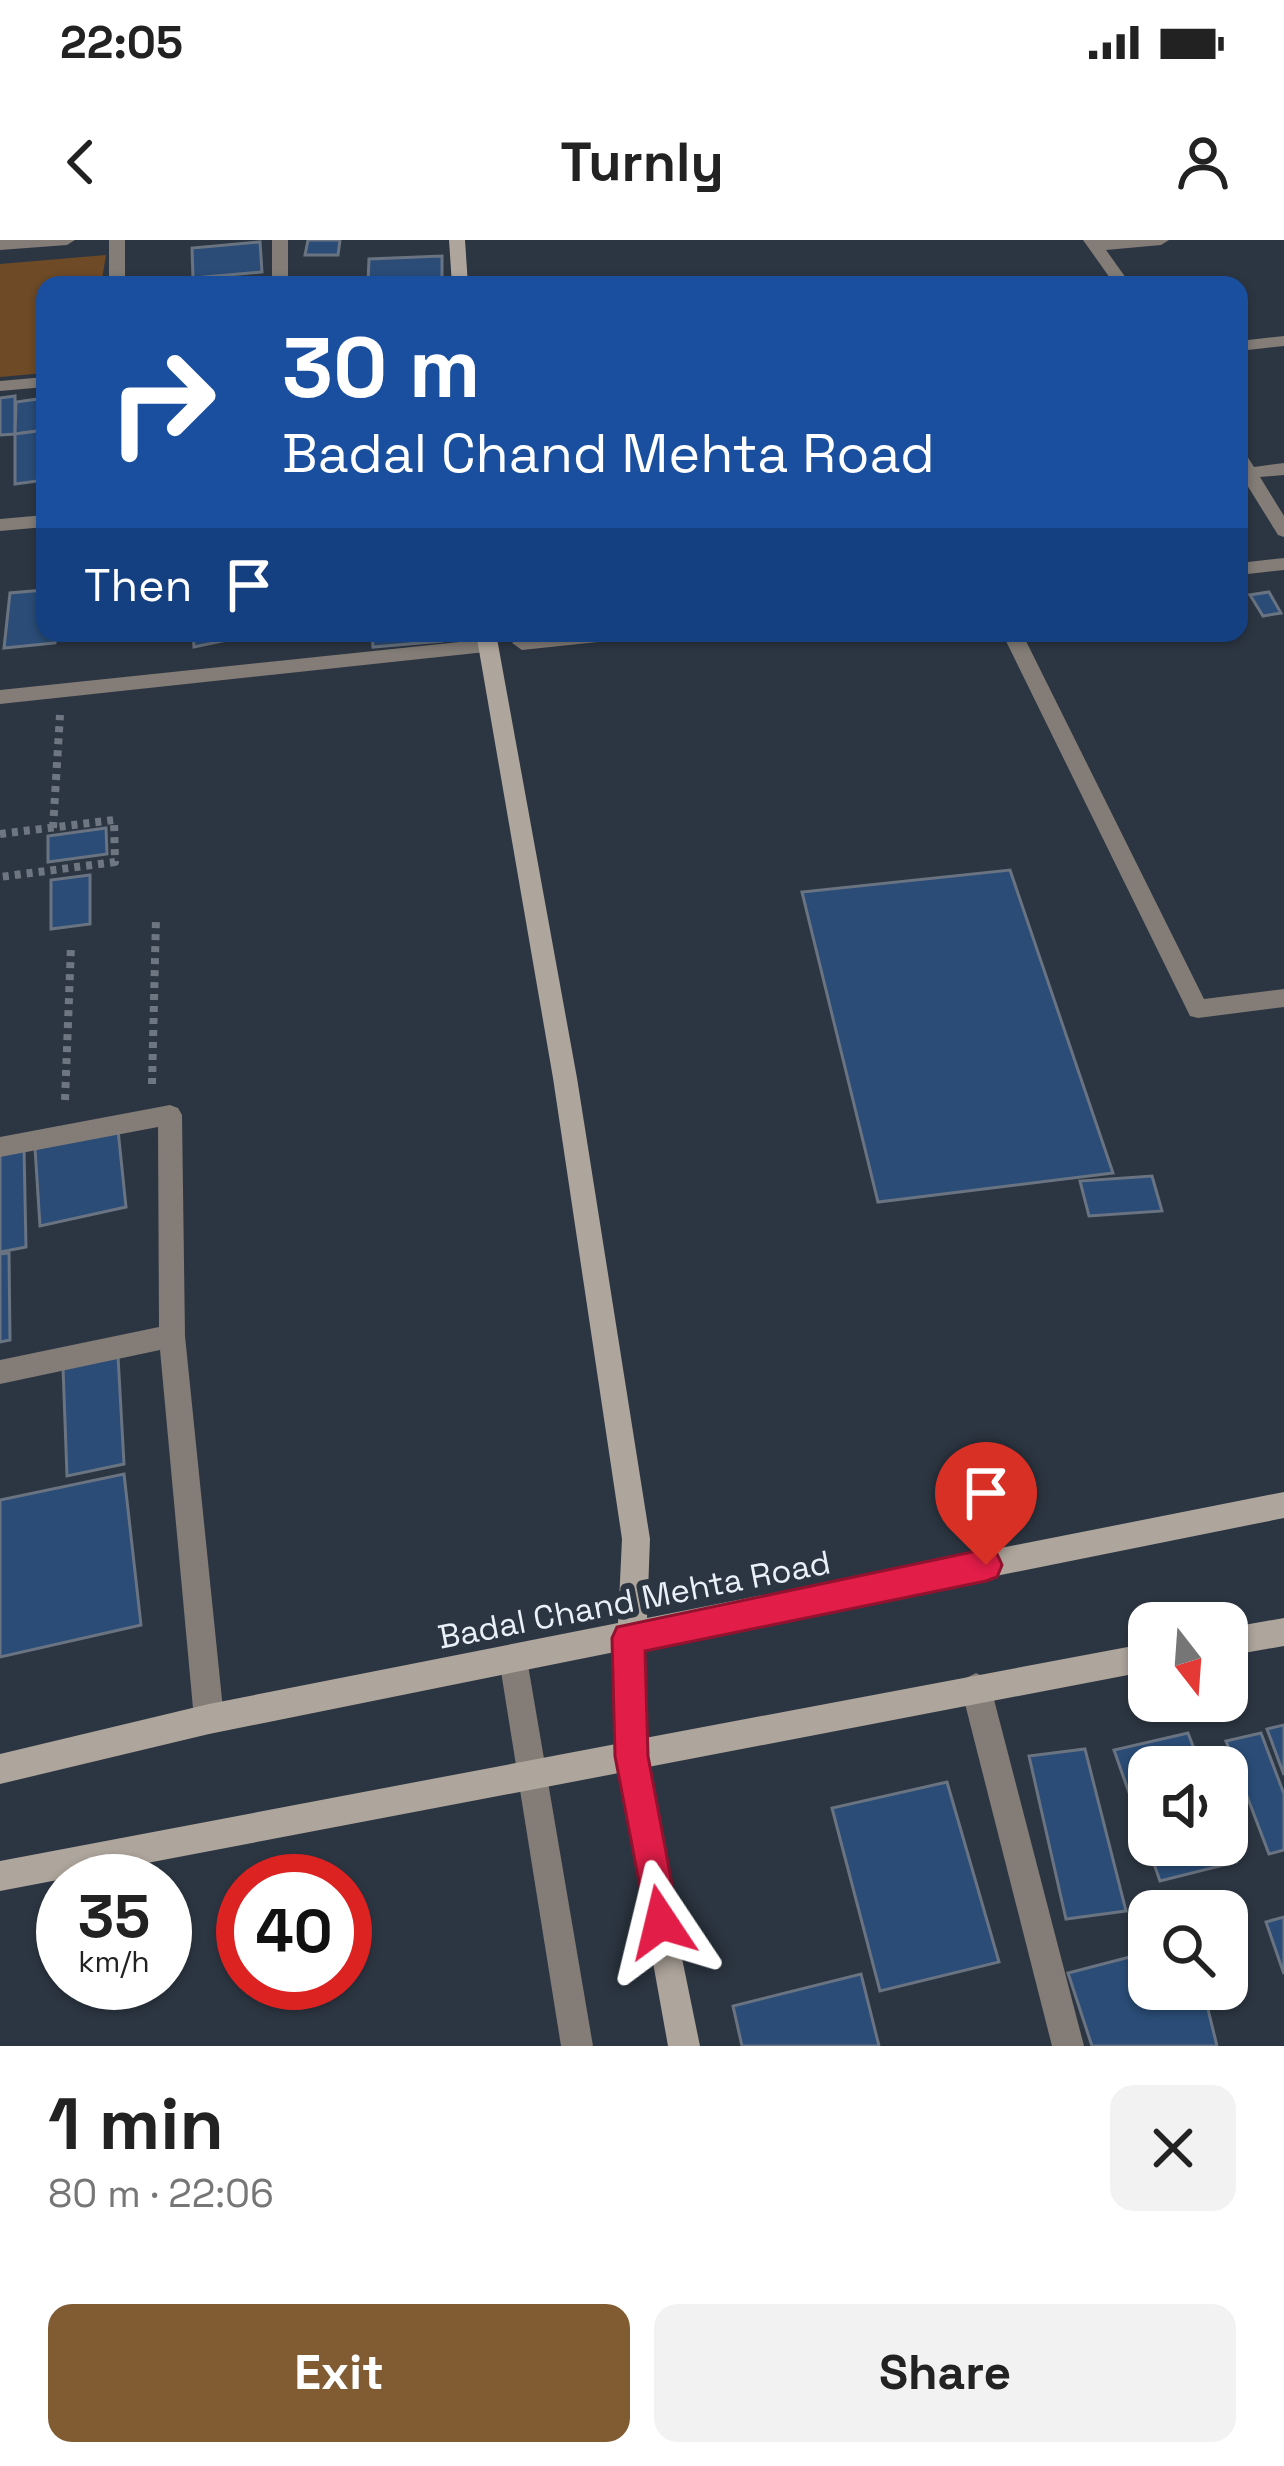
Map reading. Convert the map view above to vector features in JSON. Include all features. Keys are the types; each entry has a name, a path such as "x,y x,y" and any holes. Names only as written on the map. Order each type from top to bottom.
{"street":[{"path":"0,245 67,240"},
{"path":"117,240 117,276"},
{"path":"280,240 280,276"},
{"path":"457,240 459,276"},
{"path":"1092,243 1161,240"},
{"path":"1092,243 1116,276"},
{"path":"1248,345 1284,341"},
{"path":"0,386 36,383"},
{"path":"1248,465 1284,469"},
{"path":"1248,472 1284,531"},
{"path":"0,525 36,522"},
{"path":"1248,568 1284,565"},
{"path":"0,697 462,642"},
{"path":"488,642 565,1078 636,1539 639,1590 628,1638 632,1756 684,2046"},
{"path":"523,643 532,642"},
{"path":"1016,642 1198,1009 1284,998"},
{"path":"0,1147 170,1115 172,1336 208,1719"},
{"path":"0,1372 172,1336"},
{"name":"Badal Chand Mehta Road","path":"0,1769 208,1719 1284,1505"},
{"path":"1248,1638 1284,1632"},
{"path":"513,1659 578,2046"},
{"path":"0,1876 1128,1661"},
{"path":"976,1688 1067,2046"}],"path":[{"path":"52,828 61,704"},
{"path":"0,834 114,820 115,862 0,877"},
{"path":"131,1088 153,1084 156,918"},
{"path":"65,1100 71,946"},
{"path":"44,1105 87,1096"}],"shaded area":[{"path":"106,255 102,276 36,276 36,374 0,377 0,264"}],"building":[{"path":"308,240 340,240 338,255 305,255"},
{"path":"260,242 262,272 193,276 192,248"},
{"path":"442,256 442,276 368,276 369,259"},
{"path":"15,396 15,434 0,435 0,398"},
{"path":"36,399 36,431 15,434 16,402"},
{"path":"36,431 36,481 15,484 15,434"},
{"path":"36,591 36,642 55,643 4,648 10,593"},
{"path":"1269,592 1281,613 1263,616 1250,595"},
{"path":"373,642 430,642 373,647"},
{"path":"106,828 107,854 48,862 48,836"},
{"path":"1010,870 1113,1173 878,1202 802,892"},
{"path":"90,875 90,924 51,929 51,880"},
{"path":"118,1130 126,1207 40,1226 35,1148"},
{"path":"24,1148 26,1247 0,1252 0,1152"},
{"path":"1152,1176 1162,1211 1089,1216 1080,1181"},
{"path":"9,1253 10,1340 0,1342 0,1254"},
{"path":"118,1356 124,1464 67,1476 63,1367"},
{"path":"124,1474 141,1625 0,1657 0,1500"},
{"path":"1284,1725 1284,1775 1267,1729"},
{"path":"1188,1733 1193,1746 1131,1746"},
{"path":"1261,1733 1284,1794 1284,1850 1269,1854 1248,1799 1248,1746 1228,1746 1226,1741"},
{"path":"1128,1747 1128,1790 1114,1750"},
{"path":"1085,1749 1126,1911 1066,1919 1029,1756"},
{"path":"947,1782 999,1962 880,1991 832,1808"},
{"path":"1155,1866 1220,1866 1160,1881"},
{"path":"1284,1917 1284,1974 1266,1922"},
{"path":"1128,1957 1128,2010 1208,2010 1217,2046 1092,2046 1068,1973"},
{"path":"861,1974 879,2046 742,2046 733,2006"}],"route":[{"path":"661,1922 632,1756 628,1638 986,1565"}]}
